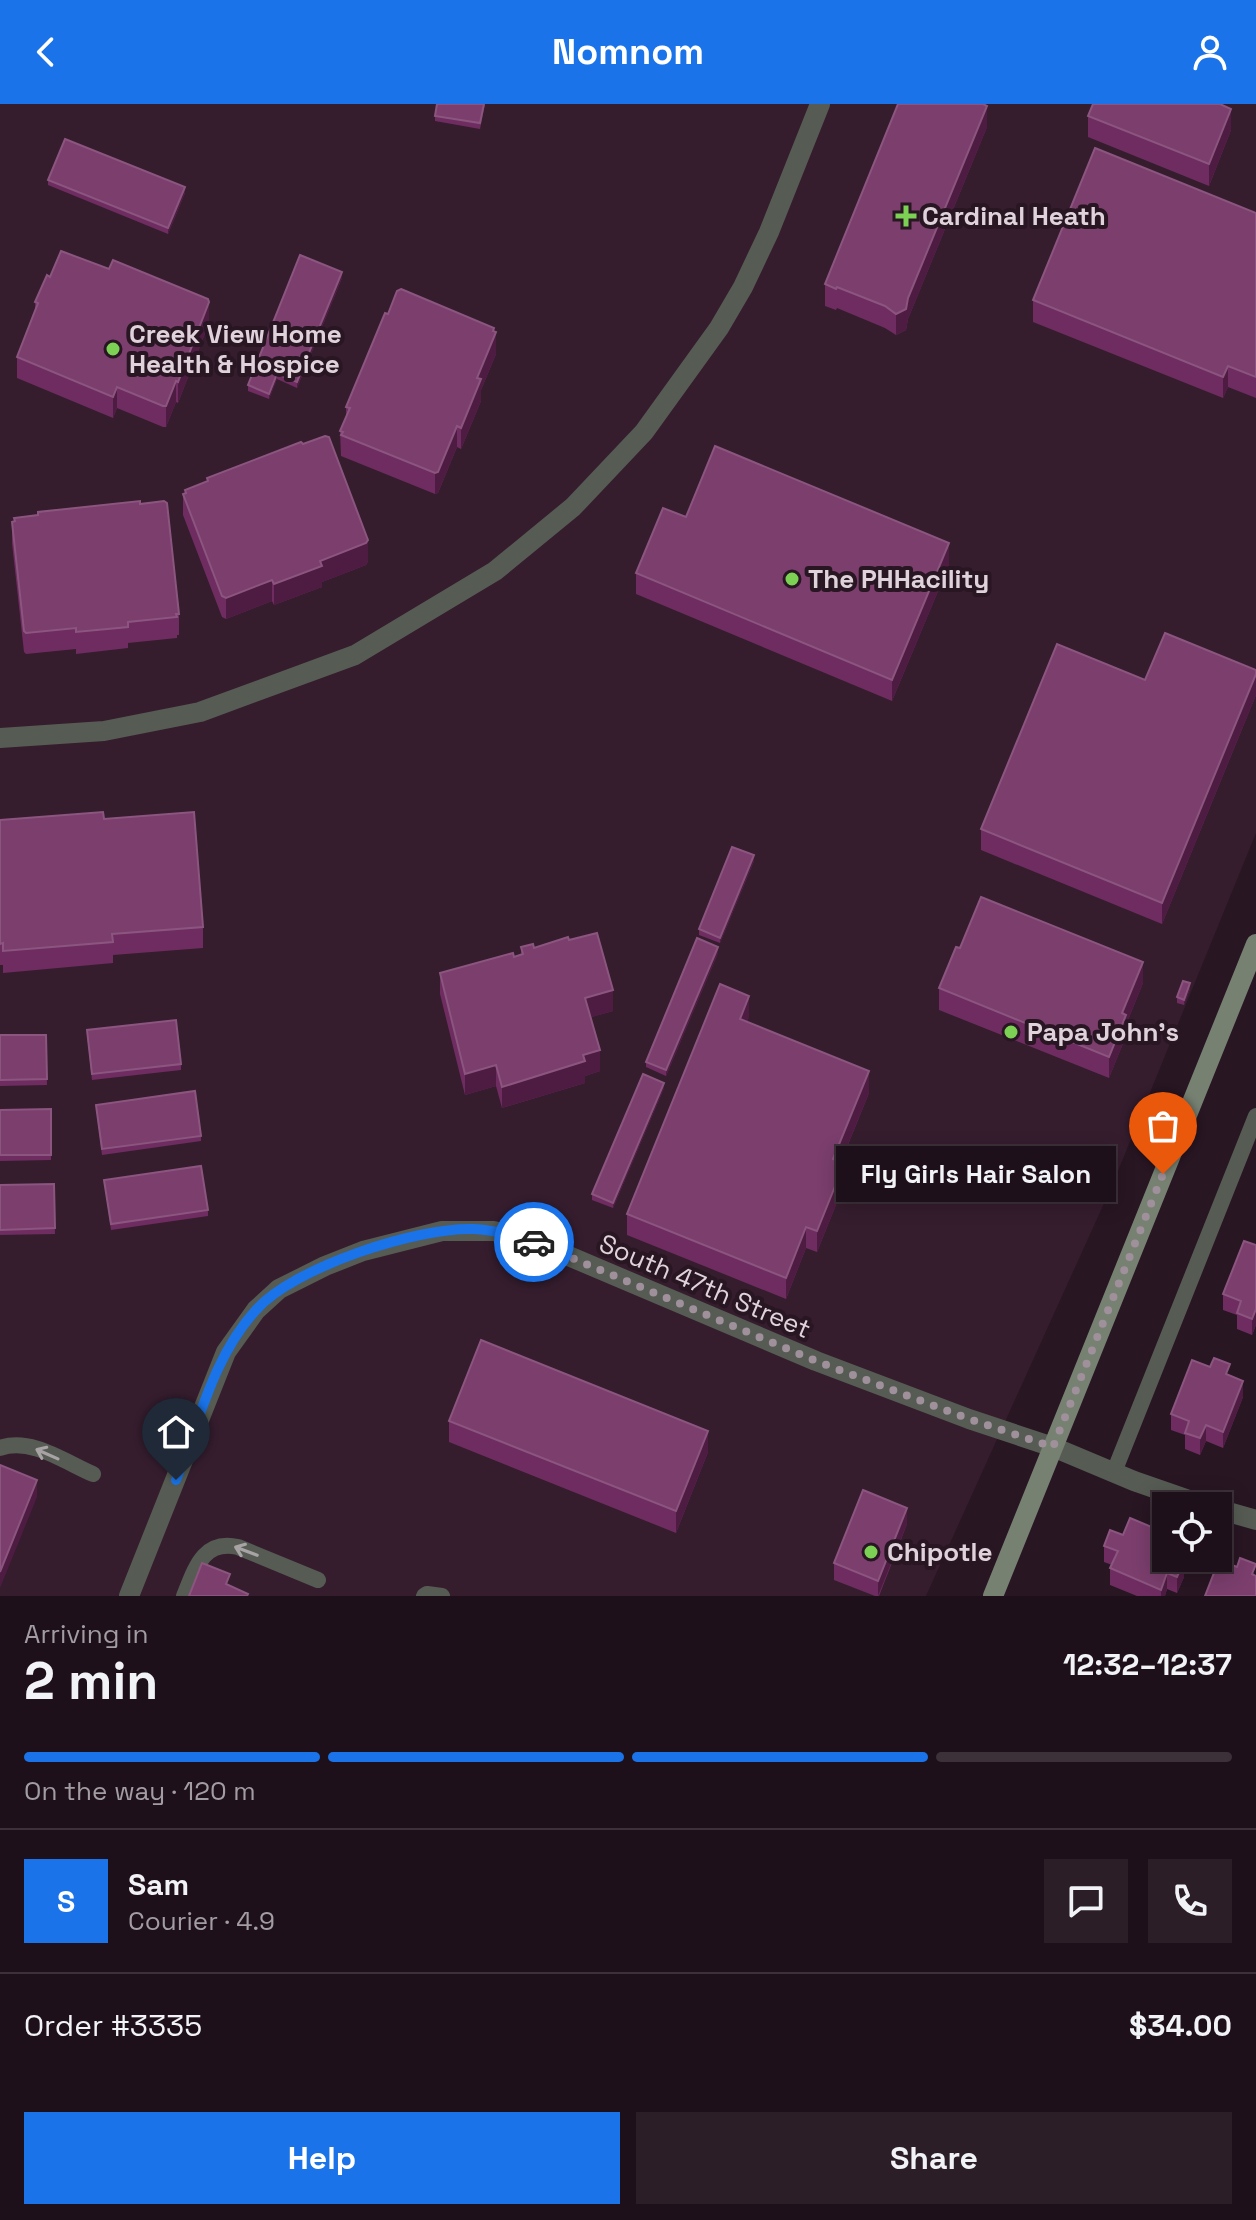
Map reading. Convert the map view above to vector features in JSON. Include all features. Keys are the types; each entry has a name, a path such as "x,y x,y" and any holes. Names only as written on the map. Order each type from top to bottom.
{"main road":[{"path":"993,1596 1256,944"}],"street":[{"path":"0,738 104,731 200,712 355,655 495,571 573,507 644,432 719,328 769,232 820,104"},
{"name":"South 47th Street","path":"129,1596 226,1352 256,1310 279,1289 325,1266 363,1251 442,1231 494,1231 545,1246 816,1361 1168,1492"},
{"path":"1232,1513 1256,1520"}],"lane":[{"path":"1114,1472 1256,1116"},
{"path":"0,1448 13,1444 26,1445 93,1474"},
{"path":"184,1596 196,1566 204,1554 215,1546 238,1547 318,1580"},
{"path":"424,1596 442,1596"}],"shaded area":[{"path":"0,104 1256,104 1256,833 1111,1188 926,1596 0,1596"}],"building":[{"path":"437,104 484,104 480,123 435,116"},
{"name":"Cardinal Heath","path":"898,104 987,106 906,309 896,314 885,306 825,284"},
{"path":"1093,104 1220,104 1231,109 1209,164 1088,116"},
{"path":"65,139 185,187 168,228 48,180"},
{"path":"1095,148 1256,213 1256,377 1228,366 1223,377 1033,300"},
{"name":"Creek View Home Health & Hospice","path":"61,251 109,269 113,260 208,299 178,382 166,406 117,387 113,397 17,357 38,303 35,302"},
{"path":"300,255 342,272 297,382 277,374 269,394 248,385"},
{"path":"401,289 494,328 496,332 461,428 457,426 435,473 341,435 343,432 340,431 350,408 346,407 385,313 388,314 397,291"},
{"path":"329,437 368,540 320,561 322,566 274,584 272,580 226,598 222,596 183,494 185,490 208,481 207,478"},
{"name":"The PHHacility","path":"715,446 949,543 892,680 636,573 663,508 686,517"},
{"path":"140,501 140,504 167,503 177,617 128,622 128,627 26,633 12,522 14,518 38,515 38,512"},
{"path":"1165,633 1256,670 1256,674 1162,903 981,829 1057,644 1145,680"},
{"path":"103,812 104,819 194,812 203,927 112,934 113,942 3,951 3,943 0,944 0,820"},
{"path":"732,847 754,855 720,938 699,929"},
{"path":"981,897 1143,962 1122,1013 1126,1015 1109,1057 939,988"},
{"path":"597,933 613,990 585,998 600,1050 583,1055 585,1061 502,1087 496,1065 465,1074 440,973 513,953 514,957 523,954 521,947 533,944 534,948 568,937 569,940"},
{"path":"697,938 718,947 666,1070 646,1062"},
{"path":"1183,981 1190,983 1184,1000 1177,997"},
{"path":"720,984 749,996 740,1019 869,1071 833,1159 844,1164 817,1231 806,1227 786,1278 627,1214"},
{"path":"176,1020 181,1064 92,1074 87,1030"},
{"path":"0,1035 46,1035 47,1079 0,1080"},
{"path":"643,1074 664,1083 613,1203 592,1194"},
{"path":"195,1091 201,1136 102,1149 96,1105"},
{"path":"51,1109 51,1155 0,1155 0,1110"},
{"path":"201,1166 208,1210 111,1224 104,1180"},
{"path":"54,1184 55,1228 0,1230 0,1185"},
{"path":"1244,1241 1256,1245 1256,1309 1252,1319 1237,1313 1241,1301 1223,1294"},
{"path":"481,1340 708,1431 676,1511 449,1421"},
{"path":"1214,1358 1230,1364 1226,1374 1243,1381 1223,1432 1206,1425 1200,1438 1185,1433 1189,1421 1171,1414 1192,1360 1210,1367"},
{"path":"0,1465 37,1480 0,1572"},
{"name":"Chipotle","path":"863,1490 907,1508 878,1581 834,1563"},
{"path":"1130,1518 1152,1527 1152,1572 1179,1572 1177,1577 1167,1573 1161,1590 1110,1568 1118,1551 1104,1546 1110,1530 1123,1535"},
{"path":"1240,1558 1256,1564 1252,1574 1256,1576 1256,1596 1205,1596 1214,1572 1232,1572 1232,1565 1237,1567"},
{"path":"202,1563 230,1574 226,1584 247,1596 189,1596"}],"way so far":[{"path":"534,1242 816,1361 1053,1447 1163,1174"}],"place":[{"name":"Cardinal Heath","path":"906,216"},
{"name":"Creek View Home Health & Hospice","path":"113,349"},
{"name":"The PHHacility","path":"792,579"},
{"name":"Papa John's","path":"1011,1032"},
{"name":"Fly Girls Hair Salon","path":"1163,1174"},
{"name":"Chipotle","path":"871,1552"}],"route":[{"path":"176,1480 226,1352 256,1310 279,1289 363,1251 442,1231 494,1231 534,1242"}]}
